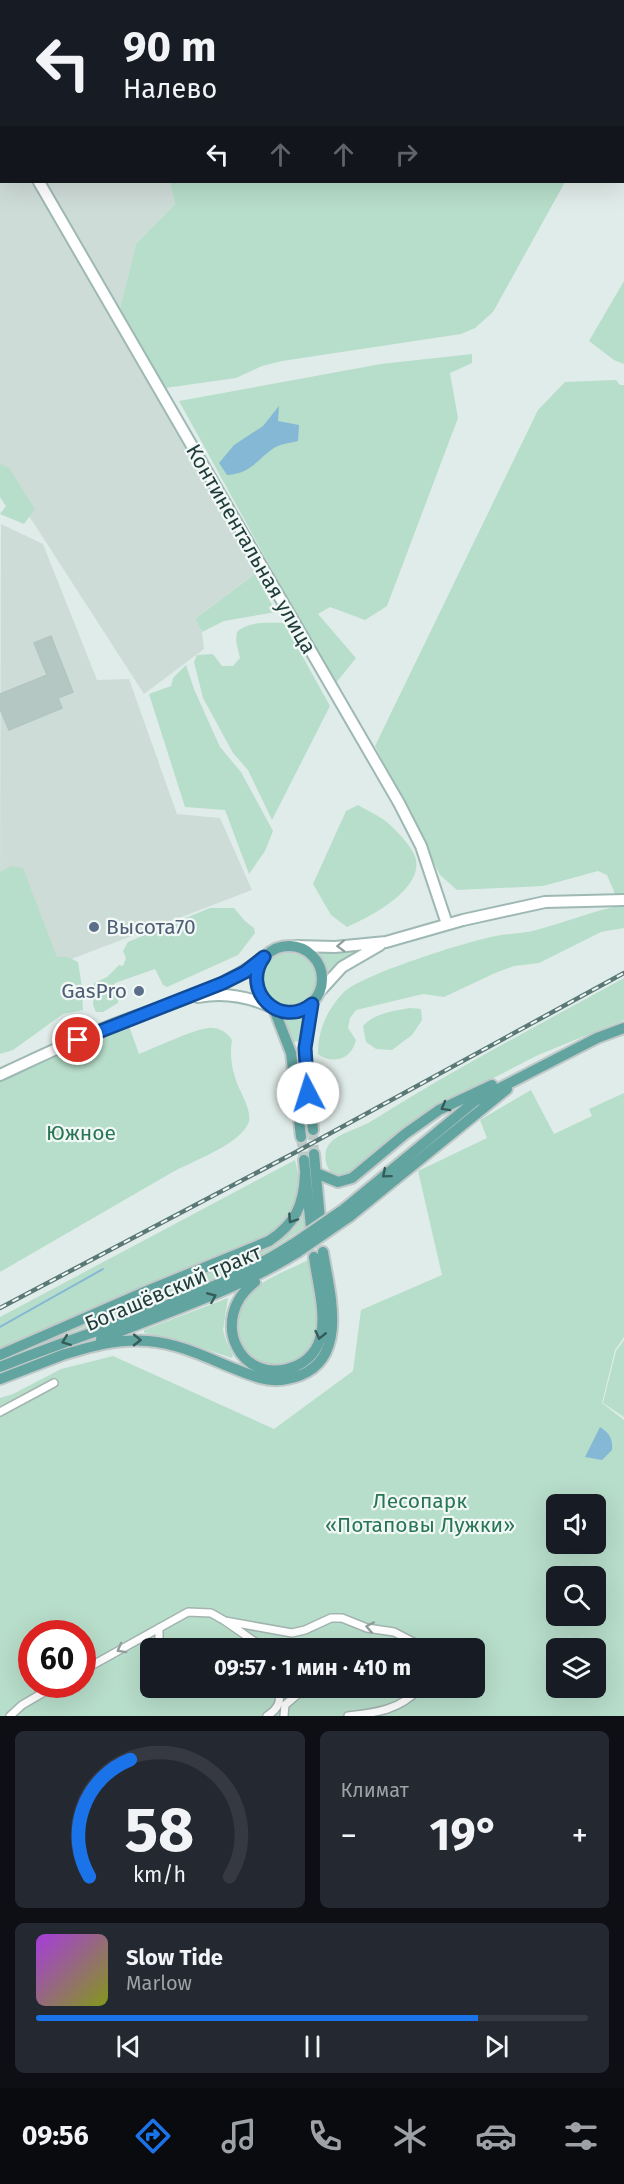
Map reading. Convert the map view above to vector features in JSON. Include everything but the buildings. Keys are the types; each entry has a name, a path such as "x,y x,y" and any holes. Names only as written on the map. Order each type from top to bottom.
{"main road":[{"path":"301,1137 291,1053 271,1008 261,997 256,986 256,974 264,957 279,948 295,946 306,950 318,962 322,972 321,990 312,1004 305,1048 313,1130"},
{"path":"271,1008 285,1013 297,1012 312,1004"},
{"name":"Богашёвский тракт","path":"0,1380 214,1296 281,1263 296,1248 346,1213 519,1079 597,1038 624,1028"},
{"path":"311,1174 331,1180 345,1181 439,1110 494,1084 519,1079"},
{"path":"310,1227 311,1174 314,1154"},
{"path":"304,1160 311,1174 320,1219"},
{"path":"0,1355 112,1305 269,1241 285,1230 297,1214 311,1174"},
{"name":"Богашёвский тракт","path":"0,1367 180,1299 296,1248"},
{"path":"59,1356 110,1341 149,1341 185,1349 260,1378 279,1380 292,1378 314,1367 322,1358 332,1335 332,1322 318,1254 322,1322 318,1344 307,1359 299,1365 270,1370 252,1364 240,1353 232,1338 233,1308 244,1290 281,1263"}],"street":[{"name":"Континентальная улица","path":"40,183 399,803 421,846 447,924"},
{"path":"295,946 335,947 386,942 447,924 545,902 624,900"},
{"path":"427,930 442,907 447,913 463,920"},
{"path":"321,990 342,967 386,942"},
{"path":"0,1075 92,1033 177,1002 236,977 264,957"},
{"path":"177,1002 204,996 233,995 254,999 271,1008"},
{"path":"0,1412 54,1383"},
{"path":"96,1663 189,1612 206,1612 225,1621 250,1638"},
{"path":"225,1621 292,1633 305,1630 331,1618 342,1618 368,1628 394,1632 406,1638"},
{"path":"159,1628 159,1638"},
{"path":"10,1716 34,1698"},
{"path":"267,1716 275,1711 279,1705 279,1698"},
{"path":"284,1716 285,1705 293,1698"},
{"path":"348,1716 380,1713 406,1698"}],"shaded area":[{"path":"0,183 35,183 259,571 195,619 202,632 204,649 144,694 0,471"},
{"path":"47,183 170,183 175,204 136,244 120,309"},
{"path":"1,524 43,544 97,680 129,679 177,814 220,818 252,890 56,965 0,890"}],"green space":[{"path":"170,183 564,183 493,312 475,328 461,334 282,361 262,366 236,378 165,388 120,309 136,244 175,204"},
{"path":"624,281 624,364 614,360 589,341"},
{"path":"472,354 472,363 450,373 458,418 387,606 365,620 330,607 318,614 356,658 335,684 179,401 381,364"},
{"path":"616,380 620,385 624,385 624,894 615,894 607,875 598,871 543,886 457,890 440,875 375,746 538,410 565,382"},
{"path":"0,464 9,468 35,509 24,524 0,514 6,506 0,497"},
{"path":"255,574 276,612 224,621 202,632 195,619"},
{"path":"284,623 330,706 272,820 248,770 233,753 203,698 194,662 197,655 213,654 222,666 233,666 240,658 236,641 237,632 253,624"},
{"path":"186,665 194,689 220,747 241,772 273,831 265,851 249,874 225,810 185,807 149,694 171,686 173,678"},
{"path":"358,805 383,819 400,835 414,854 416,866 413,878 395,899 347,927 331,915 313,884 346,811"},
{"path":"12,866 23,868 57,957 68,957 78,962 83,1010 63,1014 13,1050 0,1054 0,872"},
{"path":"624,905 624,928 601,932 539,963 514,966 444,997 423,994 356,1010 350,1018 348,1028 356,1040 350,1052 336,1059 318,1054 321,1029 332,1007 343,993 370,977 463,944 531,931"},
{"path":"210,908 234,908 254,928 255,933 238,955 167,987 163,985 155,969 115,983 113,987 118,996 118,1003 103,1012 96,1012 93,1005 94,983 107,977 119,965 123,966 126,958 123,951 128,942"},
{"path":"375,945 328,977 325,964 317,953 344,951"},
{"path":"289,953 299,955 308,961 314,970 316,980 314,990 308,999 299,1005 289,1007 279,1005 270,999 264,990 262,980 264,970 270,961 279,955"},
{"path":"624,978 624,1020 538,1055 422,1115 347,1176 335,1176 331,1172 325,1154 330,1143 338,1136 370,1122 464,1066"},
{"path":"410,1008 421,1009 422,1020 412,1035 392,1050 376,1049 366,1042 363,1026 373,1018"},
{"path":"306,1014 302,1041 293,1042 283,1018"},
{"name":"Южное","path":"129,1026 139,1054 202,1029 215,1028 228,1035 232,1040 231,1054 234,1072 249,1113 248,1124 242,1132 224,1146 171,1173 0,1272 0,1080"},
{"name":"Лесопарк «Потаповы Лужки»","path":"531,1090 554,1134 592,1116 589,1109 624,1093 624,1337 615,1350 602,1403 624,1420 624,1716 0,1716 0,1398 13,1394 61,1369 113,1356 274,1429 353,1371 361,1310 442,1275 418,1171 487,1138 480,1120"},
{"path":"295,1160 300,1181 297,1202 287,1219 267,1236 51,1327 0,1351 0,1317"},
{"path":"304,1214 304,1228 254,1260 179,1294 29,1347 257,1252 293,1230"},
{"path":"308,1260 318,1315 317,1333 311,1348 300,1358 287,1364 272,1365 259,1362 247,1353 239,1340 237,1322 240,1303 256,1287"},
{"path":"228,1298 223,1330 233,1355 232,1358 175,1339 144,1333 144,1330"},
{"path":"624,1340 624,1417 603,1403 616,1351"}],"water":[{"path":"279,406 278,421 299,425 298,441 276,447 248,469 227,475 219,463 234,445 263,426"},
{"path":"600,1427 610,1436 612,1450 602,1460 585,1457"}],"waterway":[{"path":"0,1327 103,1269"}],"tunnel":[{"path":"313,1130 314,1154"},
{"path":"301,1137 304,1160"}],"railway":[{"path":"0,1308 296,1152 624,973"}],"place":[{"name":"Высота70","path":"94,927"},
{"name":"GasPro","path":"139,991"}],"route":[{"path":"78,1040 223,983 245,972 264,957 256,974 256,986 264,1002 285,1013 297,1012 312,1004 305,1048 308,1093"}]}
